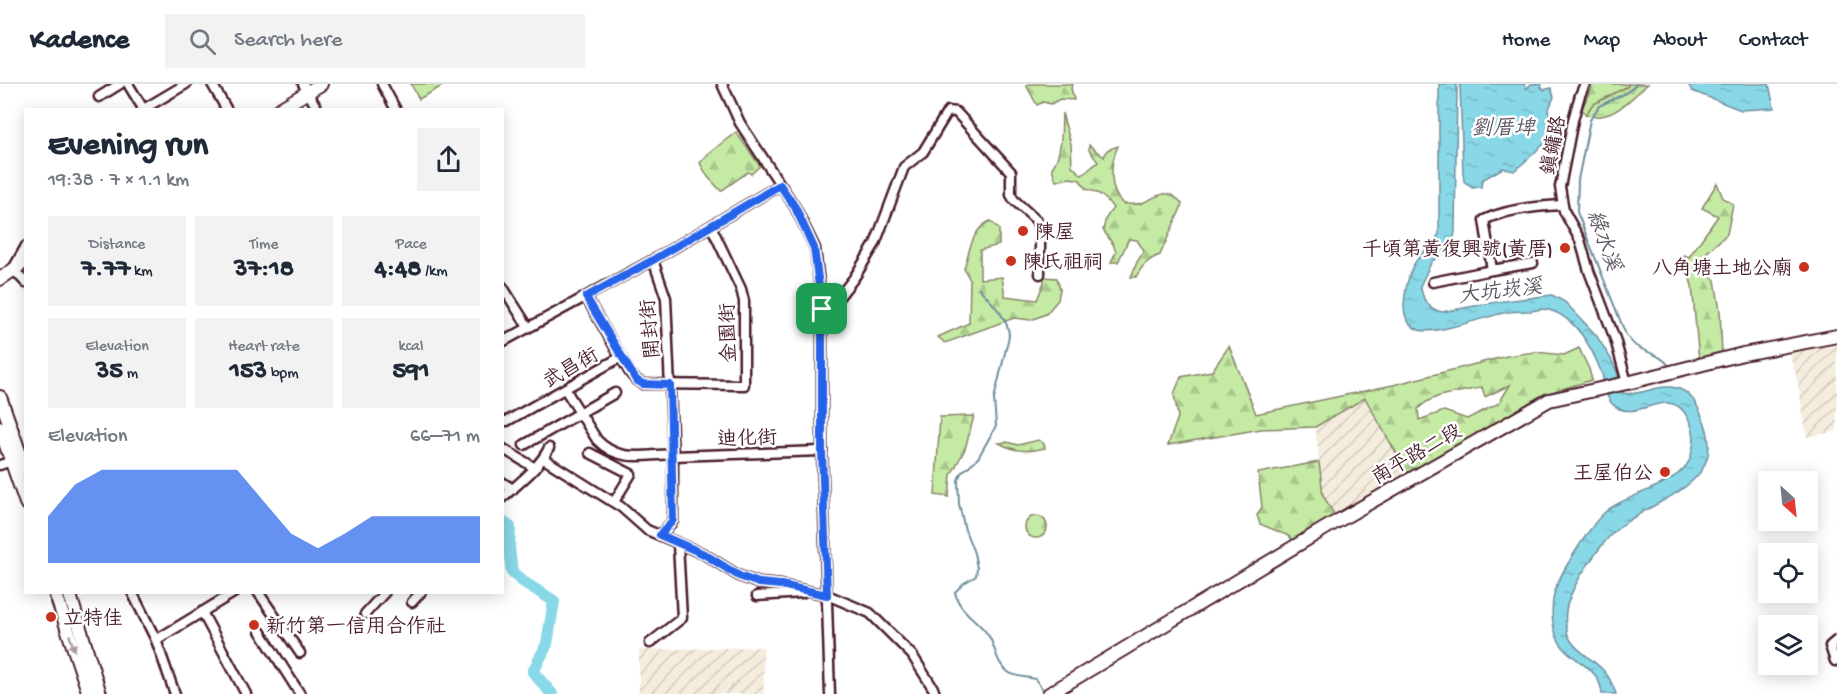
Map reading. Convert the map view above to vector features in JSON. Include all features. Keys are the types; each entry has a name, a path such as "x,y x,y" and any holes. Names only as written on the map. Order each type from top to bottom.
{"street":[{"path":"99,97 120,84"},
{"path":"128,84 142,108"},
{"path":"145,108 186,84"},
{"path":"212,84 226,108"},
{"path":"280,108 305,88 321,84"},
{"path":"382,84 395,108"},
{"path":"722,84 740,123 795,207 814,248 822,309 822,451 830,694"},
{"name":"鎮鏞路","path":"1585,84 1573,120 1560,187 1564,211 1580,240 1589,271 1615,339 1625,383"},
{"path":"305,88 317,108"},
{"path":"822,309 839,297 854,278 875,244 904,167 923,152 948,111 957,112 1011,172 1011,195 1014,201 1037,221 1040,233 1040,274"},
{"path":"504,341 653,260 780,185"},
{"path":"1492,270 1484,220 1507,212 1563,205"},
{"name":"金園街","path":"586,297 636,380 643,384 744,385 744,301 741,289 711,226"},
{"path":"13,269 24,250"},
{"name":"開封街","path":"653,260 666,298 673,455 673,520 660,535"},
{"path":"0,279 24,262"},
{"path":"1433,282 1533,263"},
{"path":"13,269 24,281"},
{"path":"504,289 528,327"},
{"name":"南平路二段","path":"1050,694 1329,526 1549,400 1743,354 1837,336"},
{"name":"武昌街","path":"504,421 621,357"},
{"name":"迪化街","path":"565,389 597,440 604,447 619,455 822,451"},
{"path":"524,445 615,393"},
{"path":"0,397 24,496"},
{"path":"0,428 14,460"},
{"path":"504,496 544,459 549,448"},
{"path":"504,449 535,468"},
{"path":"590,453 631,474 614,502"},
{"path":"544,459 614,502 647,530 704,554 739,576 759,583 781,585 827,595 870,613 912,655 935,694"},
{"path":"504,483 513,489"},
{"path":"650,643 682,618 678,544"},
{"path":"757,596 811,592"},
{"path":"56,594 88,694"},
{"path":"70,594 100,694"},
{"path":"133,594 156,640 175,694"},
{"path":"156,640 232,594"},
{"path":"259,594 300,653"},
{"path":"365,614 383,594"},
{"path":"412,602 419,594"},
{"path":"202,612 246,694"},
{"path":"260,631 300,694"},
{"path":"1835,661 1830,646 1837,640"}],"shaded area":[{"path":"1837,344 1837,431 1807,437 1797,379 1789,352"},
{"path":"1365,398 1408,474 1335,516 1323,495 1315,427"},
{"path":"763,647 764,694 639,694 639,650"}],"green space":[{"path":"411,84 446,84 419,99"},
{"path":"1073,84 1071,88 1074,100 1060,99 1051,104 1043,102 1037,105 1026,85"},
{"path":"1593,84 1628,84 1629,86 1592,105 1586,115 1582,109"},
{"path":"1628,84 1648,84 1614,112 1598,116 1586,115 1592,105"},
{"path":"1062,113 1071,144 1072,166 1082,175 1098,162 1089,150 1089,145 1104,157 1107,150 1118,146 1113,160 1112,176 1115,191 1123,204 1140,204 1162,194 1171,195 1182,203 1160,255 1145,264 1136,277 1131,277 1144,251 1137,240 1129,239 1118,262 1111,262 1116,252 1103,230 1106,218 1113,208 1110,204 1098,193 1086,189 1080,180 1070,178 1056,181 1052,168 1060,148"},
{"path":"736,132 760,166 751,174 748,172 721,191 708,177 700,163"},
{"path":"1717,183 1723,198 1733,204 1727,234 1704,255 1701,266 1715,280 1720,311 1722,354 1699,360 1692,286 1684,255 1689,257 1718,216 1702,208"},
{"path":"990,221 999,229 999,245 980,250 980,279 1002,277 1005,296 1037,300 1044,277 1057,278 1060,289 1058,300 1046,314 1031,320 1014,318 945,343 938,337 969,323 970,280 964,269 975,235"},
{"path":"1229,346 1256,414 1393,385 1507,356 1535,352 1564,355 1579,348 1592,380 1542,395 1408,474 1365,398 1315,427 1261,429 1168,445 1178,417 1174,394 1181,377 1212,371","holes":["1510,385 1499,403 1467,419 1444,411 1419,420 1418,409 1432,399 1482,387 1485,397"]},
{"path":"974,416 965,449 951,475 949,497 935,495 940,417"},
{"path":"1039,440 1045,448 1022,450 999,443 1007,442 1018,445"},
{"path":"1319,462 1323,495 1335,516 1293,541 1289,536 1260,524 1257,515 1262,507 1258,473"},
{"path":"1032,516 1040,516 1047,523 1047,531 1040,538 1032,538 1025,531 1025,523"}],"water":[{"path":"1439,84 1457,84 1455,231 1450,250 1432,261 1420,286 1424,299 1432,309 1442,312 1552,295 1565,302 1596,335 1618,374 1623,393 1636,393 1663,387 1681,390 1689,395 1698,407 1709,438 1708,457 1701,471 1689,484 1625,523 1612,534 1581,575 1569,598 1566,608 1568,635 1579,650 1605,673 1616,694 1602,694 1597,678 1559,641 1553,620 1552,605 1555,590 1576,550 1603,514 1624,500 1663,483 1684,469 1692,454 1694,437 1692,428 1687,416 1677,405 1669,403 1624,410 1612,404 1602,374 1582,336 1567,320 1549,310 1506,312 1460,325 1426,331 1419,330 1409,323 1404,305 1409,276 1416,261 1439,234"},
{"name":"劉厝埤","path":"1460,84 1524,84 1527,88 1531,84 1542,84 1541,87 1544,90 1551,88 1554,97 1548,111 1553,127 1552,136 1514,171 1503,168 1482,180 1481,187 1472,188 1464,181 1463,173"},
{"path":"1688,84 1769,84 1774,108 1741,110 1692,91"}],"waterway":[{"name":"綠水溪","path":"1637,84 1626,93 1599,106 1590,120 1578,180 1577,212 1626,335 1636,346 1658,357 1669,366"},
{"path":"979,288 1002,316 1009,336 994,399 996,426 978,458 961,473 958,480 959,504 977,568 976,576 955,592 961,606 987,633 1004,669 1014,675 1035,679 1045,692"},
{"path":"504,522 510,527 509,548 512,572 554,601 547,644 533,672 552,694"}],"place":[{"name":"陳屋","path":"1023,231"},
{"name":"千頃第黃復興號(黃厝)","path":"1565,248"},
{"name":"陳氏祖祠","path":"1011,261"},
{"name":"八角塘土地公廟","path":"1804,267"},
{"name":"王屋伯公","path":"1665,472"},
{"name":"立特佳","path":"51,617"},
{"name":"新竹第一信用合作社","path":"254,625"}],"route":[{"path":"780,185 795,207 814,248 822,309 822,451 827,595 781,585 759,583 739,576 704,554 660,535 673,520 670,385 643,384 636,380 586,297 780,185"}],"water label":[{"name":"大坑崁溪","path":"1500,290"}]}
